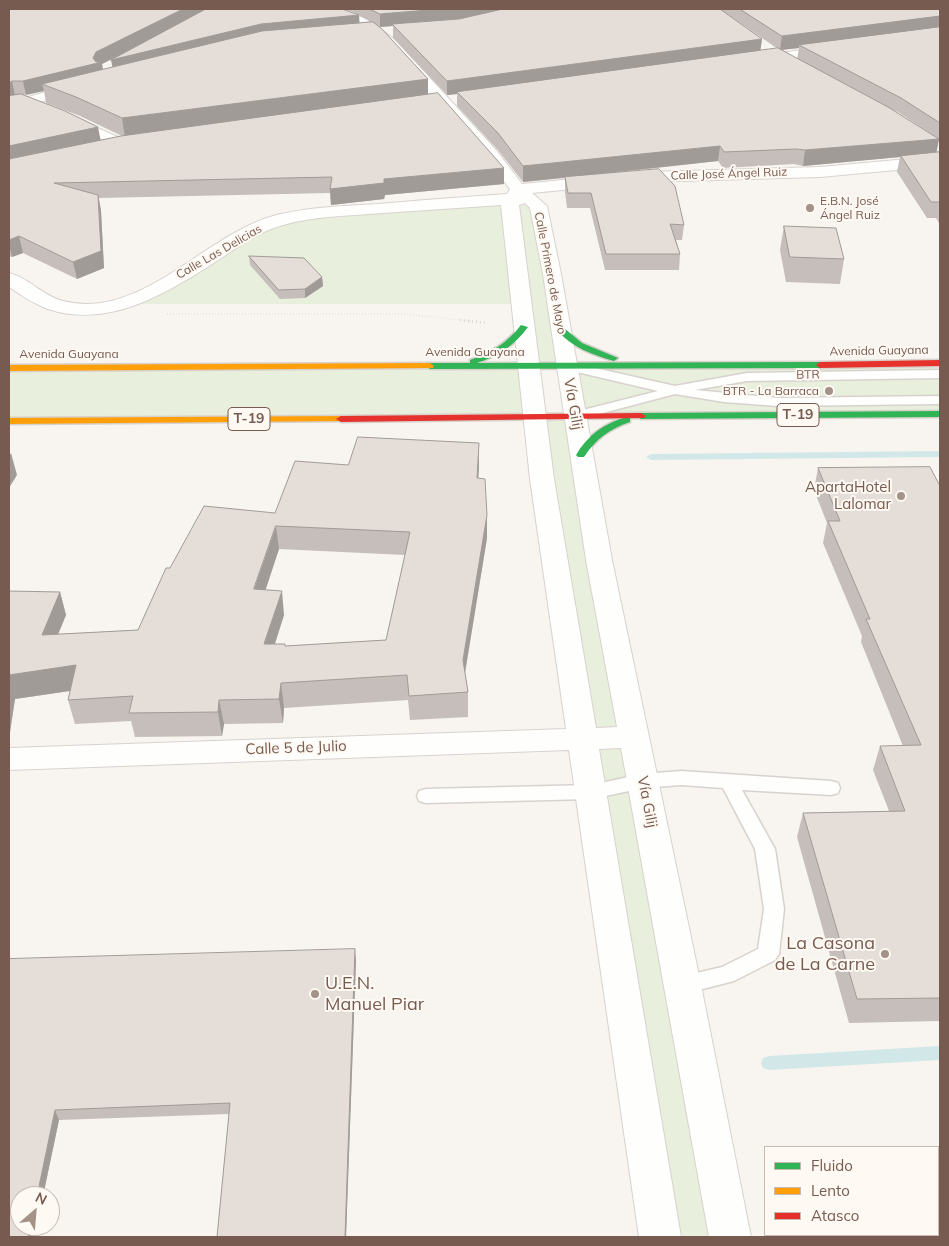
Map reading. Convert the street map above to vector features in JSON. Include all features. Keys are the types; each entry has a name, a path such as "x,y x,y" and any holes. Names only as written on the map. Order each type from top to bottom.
{"highway":[{"path":"454,366 497,353 516,339 524,327"},
{"path":"561,330 570,340 595,353 660,366"},
{"name":"Avenida Guayana","path":"9,368 940,363"},
{"name":"T-19","path":"9,421 490,417 536,427 576,416 940,414"},
{"name":"T-19","path":"582,456 586,445 604,428 617,422 656,416"},
{"path":"490,417 512,421 524,426 536,427"}],"street":[{"name":"Calle Primero de Mayo","path":"328,9 362,22 388,42 490,153 520,195 538,206 567,366"},
{"path":"359,34 395,32"},
{"path":"759,44 797,67"},
{"path":"742,62 847,48"},
{"path":"13,100 66,90 93,80"},
{"path":"13,100 91,128 123,145"},
{"path":"423,105 462,100"},
{"path":"100,149 141,142"},
{"name":"Calle José Ángel Ruiz","path":"520,195 654,177 820,172 940,161"},
{"name":"Calle Primero de Mayo","path":"520,195 510,204 529,366"},
{"name":"Calle Las Delicias","path":"9,279 61,307 80,309 105,307 119,304 147,293 265,225 279,221 317,213 520,195"},
{"path":"529,366 536,427 660,1237"},
{"name":"Vía Gilij","path":"567,366 599,560 683,985 730,1237"},
{"name":"Calle 5 de Julio","path":"9,759 633,737"}],"lane":[{"name":"BTR","path":"567,366 677,390 726,398 768,401 940,400"},
{"name":"BTR","path":"576,416 677,390 755,377 940,374"},
{"path":"426,796 591,792 643,781 680,778 831,788"},
{"path":"683,985 726,975 768,954 774,909 765,849 729,782"}],"path":[{"path":"163,314 404,314 524,327"}],"green space":[{"path":"529,198 567,366 529,366 535,417 9,421 9,368 528,366 521,304 119,304 279,221"},
{"path":"940,363 940,414 576,416 599,560 729,1237 660,1237 542,479 535,417 575,416 567,366"}],"building":[{"path":"9,9 183,9 96,52 93,58 96,62 102,62 9,83"},
{"path":"206,9 342,9 359,15 261,24 111,60"},
{"path":"370,9 440,9 380,14"},
{"path":"503,9 720,9 762,39 447,81 392,24 459,19"},
{"path":"740,9 940,9 940,16 782,36"},
{"path":"373,22 382,29 428,79 122,118 42,84 262,31"},
{"path":"940,27 940,123 901,98 799,45"},
{"path":"778,48 888,107 939,139 805,150 724,152 720,146 523,166 498,133 457,92"},
{"path":"438,93 504,168 384,179 384,183 330,189 332,177 54,183 98,195 101,251 73,262 19,236 9,240 9,159 121,136"},
{"path":"21,94 65,111 98,127 9,146 9,96"},
{"path":"940,152 940,202 931,202 901,156"},
{"path":"659,169 675,186 684,225 670,224 680,254 606,254 591,193 568,193 565,177"},
{"path":"784,226 836,228 844,259 790,257"},
{"path":"249,256 304,258 322,277 305,289 279,290"},
{"path":"358,437 479,443 477,478 485,479 487,515 463,660 468,692 409,696 407,675 281,683 279,699 219,700 218,712 129,713 133,696 68,700 76,665 9,675 9,591 60,592 42,635 138,630 166,568 170,568 204,506 275,513 295,461 348,465","holes":["276,526 410,532 386,640 285,646 285,644 264,644 282,591 254,589"]},
{"path":"930,467 940,486 940,998 857,999 803,813 905,811 880,746 921,745 866,619 870,619 828,521 840,521 818,468"},
{"path":"355,949 345,1237 217,1237 230,1103 55,1110 39,1186 10,1186 10,1236 28,1237 9,1237 9,959"}],"waterway":[{"path":"651,457 940,454"},
{"path":"769,1063 940,1053"}],"traffic: fast":[{"path":"473,362 502,349 524,327"},
{"path":"561,330 585,348 614,358"},
{"path":"430,366 820,365"},
{"path":"641,416 940,414"},
{"path":"581,455 594,437 612,425 627,420"}],"traffic: slow":[{"path":"9,368 430,366"},
{"path":"9,421 341,419"}],"traffic: jam":[{"path":"820,365 940,363"},
{"path":"341,419 641,416"}],"place":[{"name":"E.B.N. José Ángel Ruiz","path":"810,208"},
{"name":"BTR - La Barraca","path":"829,391"},
{"name":"ApartaHotel Lalomar","path":"901,496"},
{"name":"La Casona de La Carne","path":"885,954"},
{"name":"U.E.N. Manuel Piar","path":"315,994"}]}
